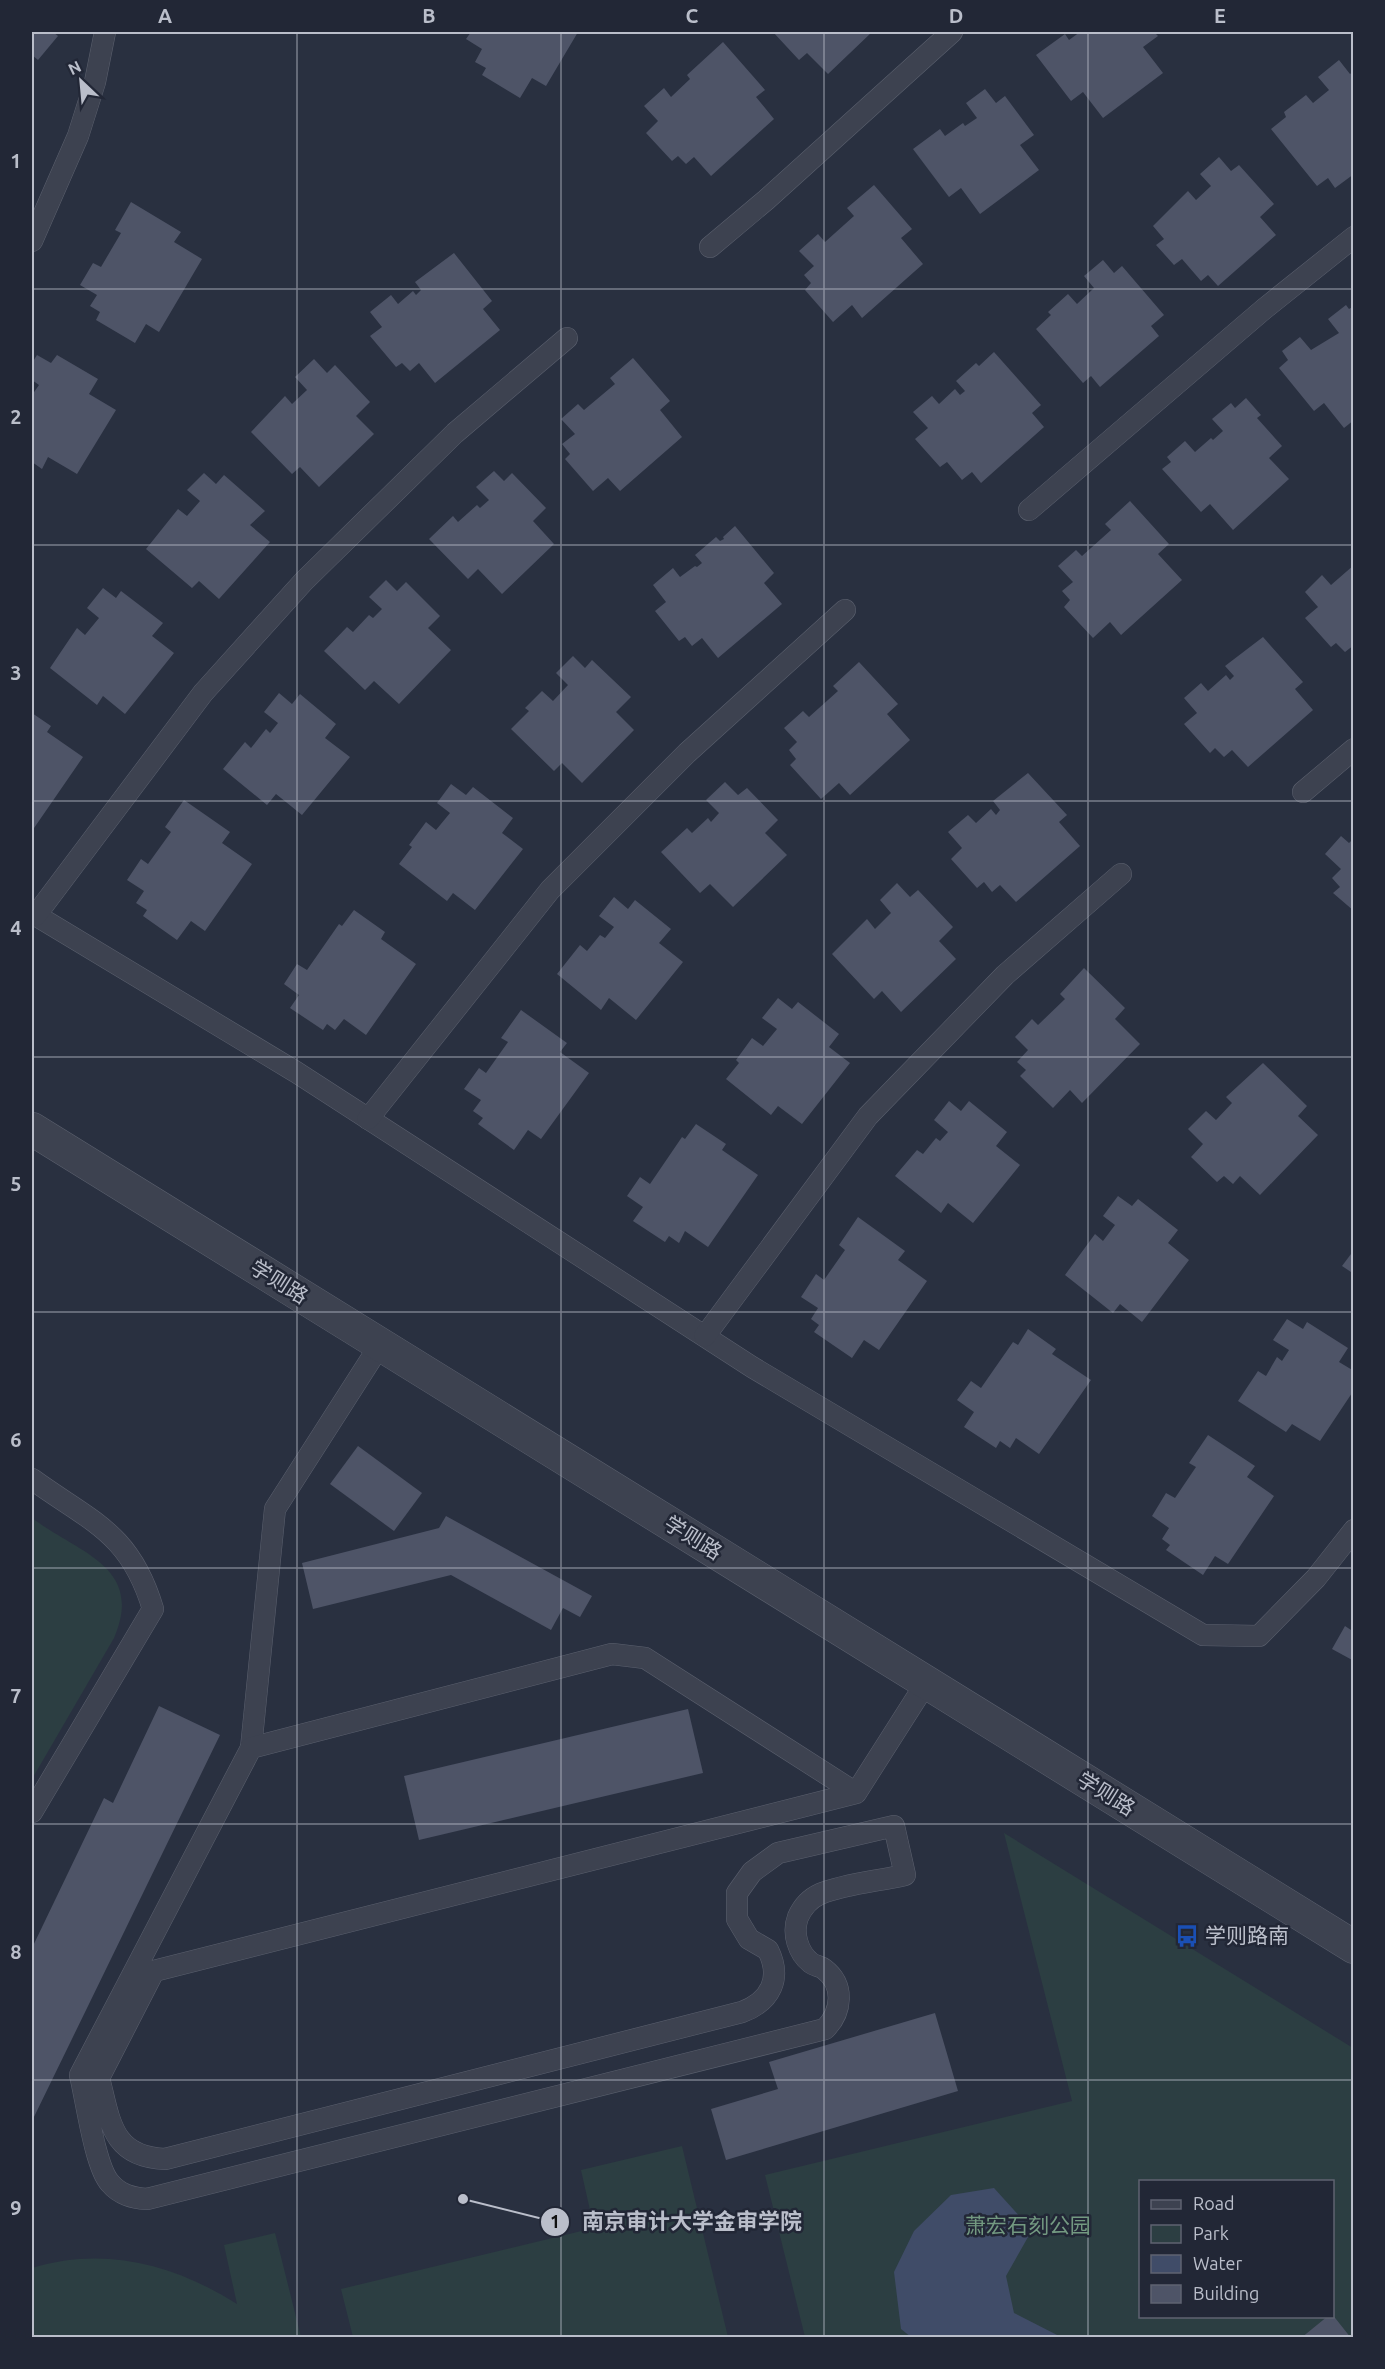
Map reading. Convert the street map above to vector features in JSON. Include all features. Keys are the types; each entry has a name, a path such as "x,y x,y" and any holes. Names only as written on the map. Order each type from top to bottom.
{"street":[{"name":"学则路","path":"32,1129 1353,1947"}],"lane":[{"path":"32,242 78,135 95,82 105,32"},
{"path":"710,247 766,200 952,32"},
{"path":"1029,510 1264,309 1353,237"},
{"path":"567,338 455,433 304,581 203,693 34,914 368,1119 752,1367 1203,1635 1258,1636 1316,1578 1353,1530"},
{"path":"368,1119 550,890 687,753 845,610"},
{"path":"1303,792 1353,749"},
{"path":"705,1336 868,1116 1005,975 1121,874"},
{"path":"380,1345 276,1509 251,1748 80,2075 103,2174 119,2192 132,2198 147,2199 825,2029 834,2020 838,2008 837,1988 823,1968 812,1963 803,1954 798,1944 796,1921 801,1910 820,1894 906,1875 894,1826 778,1853 752,1872 737,1893 737,1919 749,1939 768,1950 775,1973 766,1998 756,2007 742,2012 165,2159 148,2158 121,2143 113,2132 99,2078 154,1971 856,1793 926,1683"},
{"path":"32,1479 104,1527 121,1544 135,1562 153,1609 32,1812"},
{"path":"251,1748 612,1654 645,1659 856,1793"}],"green space":[{"path":"32,1518 102,1564 114,1578 121,1594 121,1614 114,1638 32,1779"},
{"name":"萧宏石刻公园","path":"1004,1833 1353,2048 1353,2337 805,2337 765,2175 1072,2101"},
{"path":"682,2146 728,2337 353,2337 341,2289 594,2228 581,2170"},
{"path":"275,2233 301,2337 32,2337 32,2268 86,2259 112,2259 138,2263 189,2278 237,2304 224,2245"}],"water":[{"path":"994,2188 1032,2230 1006,2276 1014,2313 1061,2337 911,2337 901,2329 894,2272 914,2231 951,2195"}],"building":[{"path":"32,32 53,32 58,36 38,60 32,55"},
{"path":"471,32 578,32 546,86 532,78 520,98 482,75 486,68 475,62 482,49 466,39"},
{"path":"773,32 872,32 828,74 807,53 799,60"},
{"path":"1080,32 1154,32 1158,36 1143,47 1163,73 1103,118 1083,92 1071,101 1036,55 1065,34 1069,40"},
{"path":"723,42 765,90 756,97 774,119 711,176 694,157 686,164 678,156 672,161 646,133 658,121 644,106 664,88 671,97 690,79 687,75"},
{"path":"1339,60 1350,74 1354,71 1354,174 1335,188 1328,178 1317,186 1271,129 1286,117 1284,112 1306,95 1313,103 1329,90 1318,77"},
{"path":"985,89 996,103 1005,96 1034,135 1020,145 1039,170 980,214 961,188 949,197 913,149 940,129 945,136 963,123 965,126 977,118 966,103"},
{"path":"1219,157 1231,171 1239,165 1274,204 1260,217 1276,235 1218,286 1208,275 1201,281 1182,259 1174,265 1156,245 1164,239 1153,226 1188,191 1196,200 1211,186 1200,174"},
{"path":"874,185 912,229 901,238 923,264 862,318 852,305 833,322 805,290 811,283 804,275 814,266 799,251 818,234 825,242 854,216 847,208"},
{"path":"131,202 181,232 174,242 202,259 159,332 146,324 135,343 96,320 100,312 90,306 97,295 80,285 93,263 101,267 121,233 115,230"},
{"path":"454,253 492,301 483,309 500,330 435,383 419,363 410,371 402,363 396,367 370,336 382,327 370,312 391,295 398,304 413,291 416,295 421,290 415,282"},
{"path":"1103,260 1114,273 1122,266 1164,315 1151,326 1159,336 1100,387 1091,376 1083,383 1036,329 1051,315 1048,312 1068,294 1077,304 1094,288 1084,276"},
{"path":"1346,305 1349,309 1354,306 1354,420 1344,428 1324,403 1314,411 1279,368 1288,360 1282,351 1300,337 1311,350 1339,333 1328,319"},
{"path":"994,352 1041,405 1032,413 1044,427 981,483 972,472 962,480 947,462 940,467 915,439 928,428 913,412 932,396 939,404 955,389 960,395 965,391 956,381 976,363 979,366"},
{"path":"37,355 51,363 57,355 98,379 89,394 116,410 77,474 48,457 42,469 32,462 32,395 39,385 32,380 32,363"},
{"path":"633,358 670,401 660,410 682,437 620,491 608,478 593,491 565,459 570,454 562,444 575,434 561,419 578,404 584,410 615,384 610,378"},
{"path":"314,359 327,373 335,365 370,402 356,416 374,434 319,487 300,467 292,474 251,432 285,396 292,404 307,390 295,377"},
{"path":"1246,398 1261,415 1257,418 1282,446 1269,458 1289,479 1233,530 1210,504 1201,512 1162,469 1171,462 1167,457 1185,441 1195,452 1211,438 1213,440 1223,431 1212,419 1231,403 1235,408"},
{"path":"494,471 504,481 512,473 546,508 533,521 554,544 502,594 478,569 468,579 429,539 453,516 458,522 477,505 480,508 489,500 476,487"},
{"path":"204,473 216,484 224,475 265,511 250,525 270,542 219,599 199,581 192,588 146,549 178,509 187,516 200,501 187,490"},
{"path":"1130,501 1169,544 1158,554 1182,580 1121,635 1110,622 1093,638 1064,607 1070,600 1062,591 1073,582 1058,566 1076,550 1082,556 1111,530 1105,524"},
{"path":"735,526 774,573 764,583 782,604 718,658 702,638 692,646 685,637 679,641 655,611 666,602 653,585 673,568 680,577 695,566 697,567 702,563 695,555 716,537 720,541 724,539 723,537"},
{"path":"1354,565 1354,645 1345,652 1336,643 1331,647 1305,618 1318,607 1305,592 1322,575 1331,585"},
{"path":"386,580 397,591 406,582 440,616 428,628 451,650 399,704 374,681 365,690 324,651 347,627 353,632 369,615 373,618 382,609 369,597"},
{"path":"103,588 116,598 121,591 163,623 152,636 174,653 125,714 103,696 97,705 50,668 77,628 85,635 99,618 87,608"},
{"path":"1263,637 1303,682 1295,689 1313,710 1248,767 1232,750 1224,757 1215,748 1210,753 1184,724 1197,713 1184,698 1201,683 1208,691 1226,675 1230,680 1234,676 1225,666"},
{"path":"573,656 585,668 592,660 631,697 616,712 634,730 582,783 562,763 554,771 511,729 529,711 525,708 542,691 553,701 568,685 556,673"},
{"path":"859,662 898,704 887,714 910,740 850,795 839,783 821,799 790,765 796,759 789,750 797,742 784,728 803,711 809,717 838,691 833,686"},
{"path":"279,693 292,704 300,694 336,724 325,738 350,757 302,815 276,794 267,805 223,769 245,742 251,748 266,729 270,733 278,723 264,712"},
{"path":"32,713 51,726 47,732 83,757 32,831"},
{"path":"1028,773 1067,815 1059,822 1080,846 1016,902 1000,885 992,892 984,882 977,888 951,859 962,848 948,832 968,815 976,823 991,809 996,815 1000,810 993,801"},
{"path":"725,782 738,795 747,788 778,820 765,833 787,855 733,907 710,884 700,893 661,852 687,828 692,833 708,818 711,822 719,813 706,800"},
{"path":"451,784 466,795 473,787 513,818 502,833 523,849 475,910 453,893 447,901 399,864 412,847 409,845 426,822 436,830 450,813 437,803"},
{"path":"184,800 230,832 222,843 252,864 205,931 191,921 177,940 143,916 147,910 136,903 144,891 127,880 141,859 148,864 171,832 165,827"},
{"path":"1341,836 1349,843 1354,838 1354,911 1333,893 1340,887 1332,878 1341,869 1325,854"},
{"path":"897,883 910,897 918,890 953,927 939,941 956,959 901,1012 882,991 874,999 832,954 867,919 875,929 891,913 880,900"},
{"path":"614,897 628,909 635,900 671,929 659,943 683,962 636,1020 609,998 601,1010 557,974 580,945 587,951 600,935 605,938 614,927 599,916"},
{"path":"354,910 385,932 381,939 416,964 366,1035 344,1019 335,1030 327,1024 323,1030 290,1008 299,995 284,984 297,964 307,970 339,924 342,926"},
{"path":"1084,968 1125,1008 1115,1019 1140,1044 1082,1103 1070,1090 1053,1108 1020,1076 1026,1070 1017,1062 1028,1050 1015,1037 1032,1019 1038,1025 1065,999 1060,994"},
{"path":"778,998 792,1009 798,1002 839,1034 829,1047 850,1063 802,1124 778,1106 771,1115 726,1079 739,1063 736,1060 752,1038 763,1046 777,1029 762,1018"},
{"path":"521,1010 567,1043 560,1052 589,1073 541,1139 528,1130 514,1150 478,1124 483,1118 473,1111 481,1100 464,1089 479,1068 486,1073 508,1042 501,1038"},
{"path":"1263,1063 1307,1106 1298,1116 1318,1135 1260,1195 1240,1176 1233,1184 1224,1176 1217,1182 1191,1157 1203,1144 1188,1129 1206,1111 1216,1120 1232,1103 1226,1097"},
{"path":"949,1101 961,1111 969,1101 1007,1132 996,1146 1020,1165 973,1223 948,1203 941,1213 895,1176 917,1150 923,1154 936,1138 940,1141 948,1132 934,1120"},
{"path":"696,1124 726,1144 722,1150 758,1175 708,1247 685,1231 679,1243 669,1236 665,1242 633,1221 643,1207 627,1196 640,1177 650,1184 682,1137 685,1139"},
{"path":"1118,1196 1132,1206 1138,1199 1178,1230 1168,1243 1189,1260 1142,1322 1120,1304 1113,1313 1065,1275 1095,1234 1103,1241 1115,1225 1103,1216"},
{"path":"858,1217 905,1251 898,1260 927,1281 879,1350 864,1340 852,1358 814,1332 819,1325 811,1319 818,1308 801,1297 816,1274 824,1280 845,1250 839,1245"},
{"path":"1354,1250 1354,1274 1342,1266"},
{"path":"1287,1319 1303,1329 1307,1322 1348,1348 1339,1362 1354,1371 1354,1390 1320,1441 1292,1424 1286,1432 1238,1401 1258,1371 1266,1376 1277,1357 1282,1361 1289,1350 1273,1340"},
{"path":"1028,1329 1056,1349 1052,1354 1091,1380 1039,1454 1016,1438 1010,1448 1000,1441 996,1448 964,1427 974,1412 957,1400 971,1381 981,1388 1013,1342 1018,1345"},
{"path":"1208,1435 1255,1466 1247,1477 1274,1496 1228,1564 1215,1556 1203,1575 1166,1550 1170,1545 1162,1539 1169,1528 1152,1516 1166,1493 1175,1498 1196,1467 1189,1463"},
{"path":"358,1446 422,1493 394,1531 330,1484"},
{"path":"446,1516 592,1596 580,1617 563,1608 551,1630 451,1575 313,1609 302,1563 439,1528"},
{"path":"1345,1626 1351,1630 1354,1627 1354,1661 1332,1649"},
{"path":"159,1706 220,1735 32,2121 32,1948 104,1798 113,1803"},
{"path":"688,1709 703,1773 419,1840 404,1776"},
{"path":"935,2013 958,2091 726,2160 711,2109 778,2089 769,2062"},
{"path":"1334,2317 1351,2338 1301,2338 1326,2318"}],"place":[{"name":"学则路南","path":"1187,1936"},
{"name":"南京审计大学金审学院","path":"463,2199"}]}
